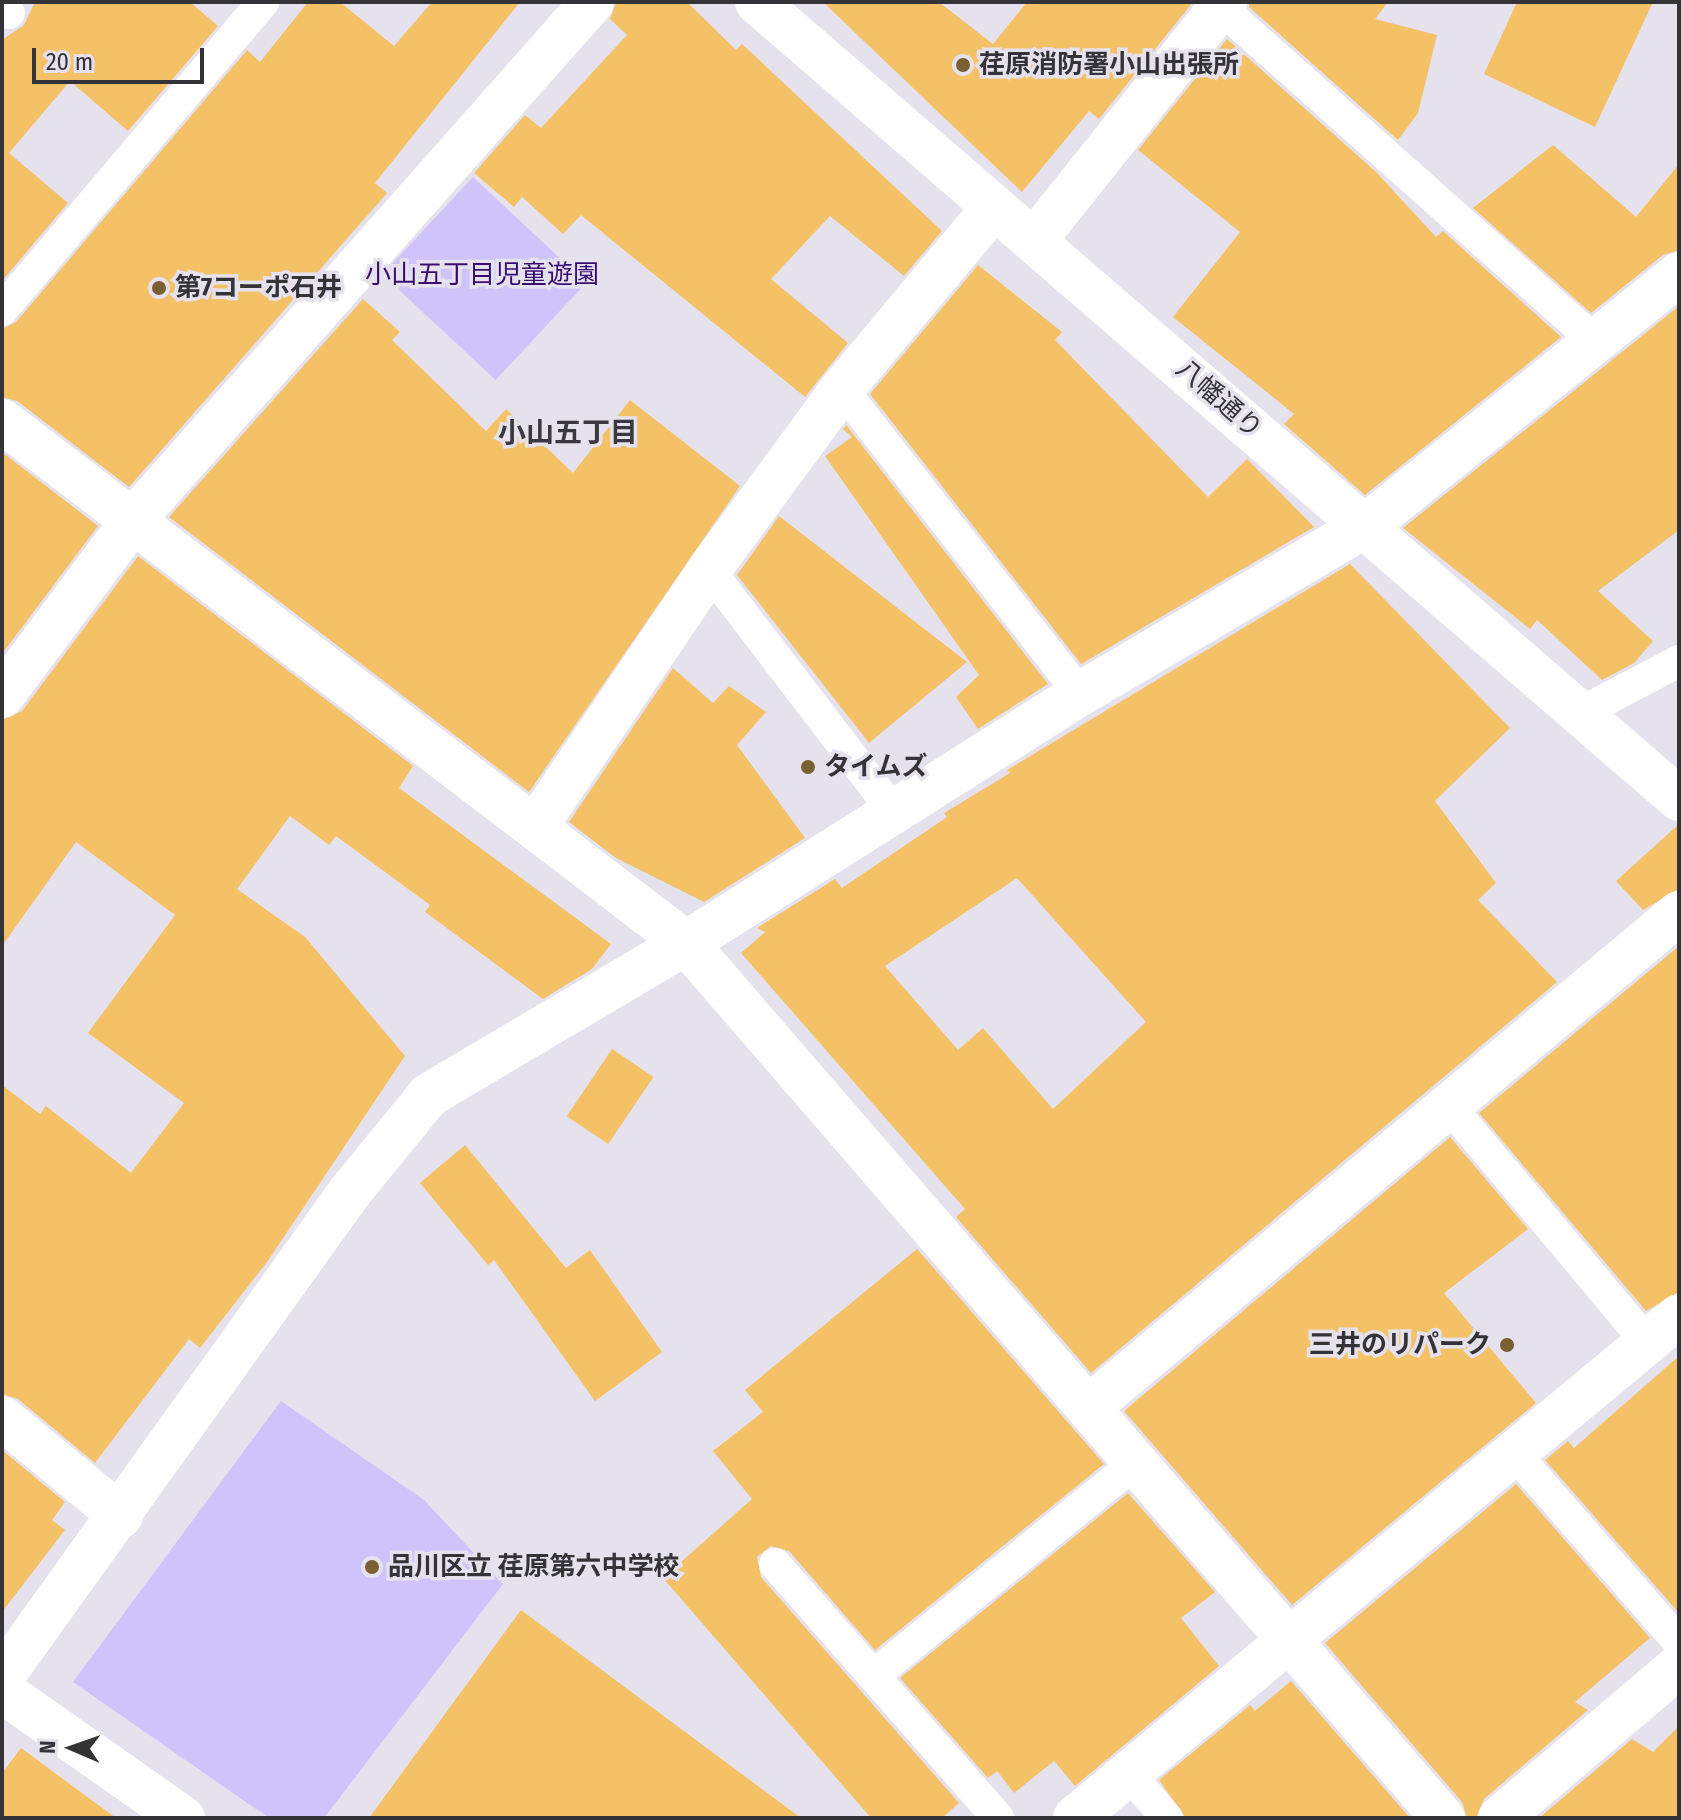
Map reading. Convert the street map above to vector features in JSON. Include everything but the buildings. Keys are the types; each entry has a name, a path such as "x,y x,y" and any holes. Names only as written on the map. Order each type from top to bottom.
{"street":[{"path":"2,696 134,519 592,2"},
{"name":"八幡通り","path":"757,2 1367,525 1679,799"},
{"path":"1034,241 1222,5"},
{"path":"536,826 709,570 842,389 994,207"},
{"path":"2,1677 121,1516 349,1193 429,1095 686,943 892,809 1080,694 1367,525 1592,339 1679,274"},
{"path":"2,421 686,943 1443,1818"},
{"path":"1089,1407 1679,913"},
{"path":"1075,1818 1663,1329"},
{"path":"2,1418 121,1516"},
{"path":"1500,1818 1679,1666"},
{"path":"2,1691 183,1818"}],"lane":[{"path":"2,310 263,2"},
{"path":"1222,5 1592,339"},
{"path":"842,389 1080,694"},
{"path":"709,570 892,809"},
{"path":"1582,712 1679,661"},
{"path":"1449,1106 1663,1329"},
{"path":"1514,1453 1679,1642"},
{"path":"873,1676 1136,1462"},
{"path":"775,1564 998,1818"},
{"path":"1128,1773 1167,1818"}],"green space":[{"name":"小山五丁目児童遊園","path":"473,177 586,283 496,380 382,274"},
{"path":"281,1401 424,1500 503,1584 324,1818 269,1818 73,1682"}],"place":[{"name":"荏原消防署小山出張所","path":"963,65"},
{"name":"第7コーポ石井","path":"159,288"},
{"name":"タイムズ","path":"808,767"},
{"name":"三井のリパーク","path":"1507,1345"},
{"name":"品川区立 荏原第六中学校","path":"372,1567"}],"district":[{"name":"小山五丁目","path":"568,433"}]}
